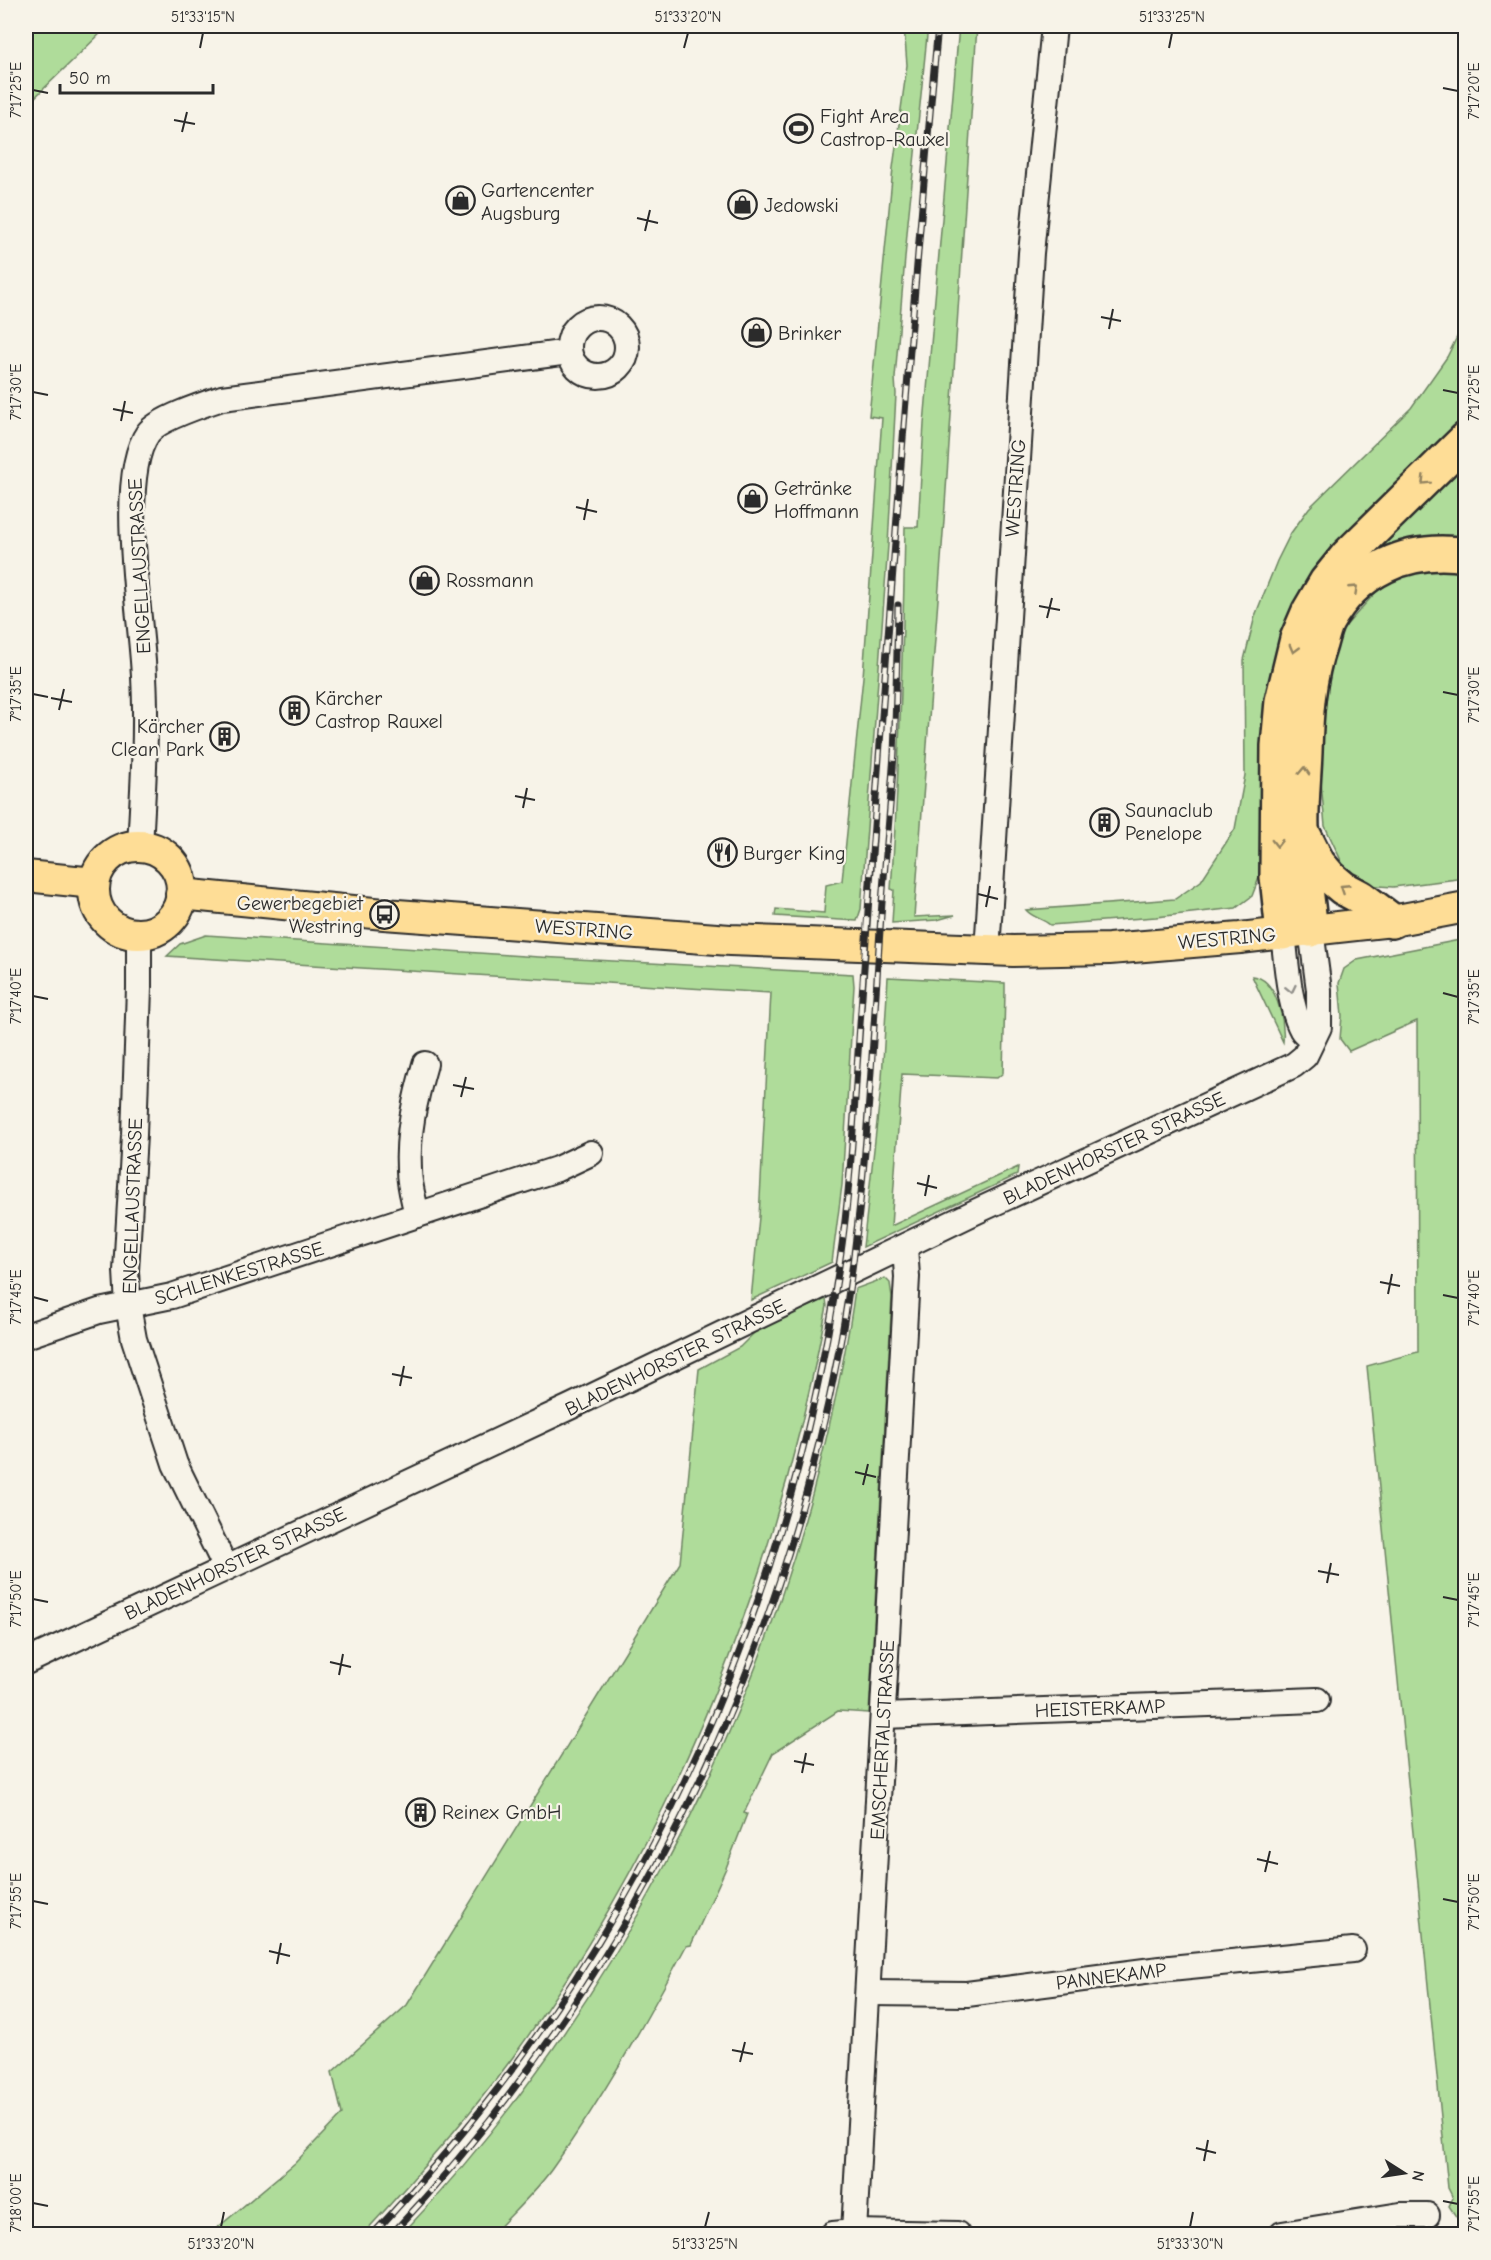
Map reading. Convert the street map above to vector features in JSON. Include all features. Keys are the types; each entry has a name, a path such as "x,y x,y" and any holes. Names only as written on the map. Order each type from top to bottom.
{"highway":[{"path":"1297,931 1277,877 1278,746 1282,701 1297,639 1309,611 1326,582 1347,556 1466,439"},
{"path":"1297,931 1306,707 1312,668 1327,623 1351,590 1374,572 1394,561 1418,554 1443,552 1466,555"},
{"path":"1302,830 1318,863 1330,877 1392,921"}],"main road":[{"path":"140,846 152,848 165,855 175,867 180,878 182,894 172,918 163,927 149,933 123,932 102,916 95,896 94,884 99,868 107,859 123,849 140,846"},
{"path":"26,876 94,884"},
{"name":"WESTRING","path":"182,894 384,914 730,940 987,951 1109,949 1392,921 1466,907"}],"street":[{"name":"WESTRING","path":"987,951 1031,253 1054,26"},
{"name":"ENGELLAUSTRASSE","path":"140,846 144,676 136,597 133,490 134,470 148,432 189,410 222,398 569,352"},
{"name":"BLADENHORSTER STRASSE","path":"26,1662 1294,1065 1305,1056 1310,1048 1319,1027 1320,1009 1297,931"},
{"name":"ENGELLAUSTRASSE","path":"139,933 135,1123 126,1271 128,1306 134,1339 175,1464 226,1568"},
{"path":"417,1215 409,1172 409,1138 414,1104 425,1064"},
{"name":"SCHLENKESTRASSE","path":"26,1336 99,1311 172,1296 557,1169 591,1153"},
{"name":"EMSCHERTALSTRASSE","path":"844,2234 868,1993 907,1277 904,1247"},
{"name":"HEISTERKAMP","path":"883,1716 1317,1700"},
{"name":"PANNEKAMP","path":"868,1993 968,1994 1160,1969 1353,1950"},
{"path":"1282,2235 1400,2215 1427,2215"},
{"path":"844,2234 957,2235"}],"green space":[{"path":"26,26 108,26 26,106"},
{"path":"904,26 928,26 895,378 888,545 861,909 857,921 775,916 776,909 824,913 826,885 842,881 863,677 882,418 869,416 893,168 907,65"},
{"path":"959,26 977,26 944,520 914,917 955,915 937,920 892,923 894,890 891,889 901,708 905,527 918,527 924,424"},
{"path":"1465,321 1465,417 1433,452 1363,518 1330,553 1262,870 1252,896 1236,908 1156,917 1050,925 1029,913 1026,910 1175,899 1201,881 1235,829 1245,775 1244,660 1255,616 1277,561 1291,533 1309,508 1411,408 1447,357"},
{"path":"1465,453 1465,541 1345,571"},
{"path":"1425,566 1465,567 1465,878 1393,887 1365,885 1345,869 1325,826 1321,782 1322,734 1328,678 1342,630 1383,584"},
{"path":"206,935 539,957 853,974 842,1185 832,1262 751,1300 759,1217 771,993 167,956 180,944"},
{"path":"1465,939 1466,2234 1459,2234 1459,2221 1449,2206 1453,2198 1448,2188 1367,1366 1418,1352 1417,1021 1349,1051 1340,1039 1342,1016 1339,983 1344,969 1357,960"},
{"path":"1252,976 1268,984 1278,1002 1283,1023 1283,1042"},
{"path":"888,977 1005,983 1003,1073 997,1078 902,1074 891,1226 1018,1167 1017,1175 863,1247 882,1078"},
{"path":"885,1278 890,1283 892,1297 869,1713 838,1711 773,1753 744,1813 747,1814 726,1868 691,1945 686,1946 640,2030 590,2113 533,2193 493,2234 402,2234 476,2150 544,2061 606,1968 663,1870 713,1769 756,1665 793,1559 823,1452 845,1351 855,1289"},
{"path":"826,1299 827,1306 806,1407 779,1506 748,1604 712,1699 671,1792 624,1883 571,1972 513,2057 477,2103 363,2234 210,2234 295,2163 342,2114 332,2072 407,2005 680,1563 699,1369 740,1347 759,1328"}],"railway":[{"path":"373,2234 481,2110 550,2017 612,1919 667,1817 716,1712 757,1603 791,1493 819,1380 839,1266 848,1192 898,508 938,26"},
{"path":"392,2234 475,2139 550,2038 618,1933 678,1824 731,1711 775,1594 811,1474 839,1350 855,1246 866,1141 894,754 898,605"}],"place":[{"name":"Fight Area Castrop-Rauxel","path":"799,128"},
{"name":"Gartencenter Augsburg","path":"460,201"},
{"name":"Jedowski","path":"743,205"},
{"name":"Brinker","path":"757,333"},
{"name":"Getränke Hoffmann","path":"753,499"},
{"name":"Rossmann","path":"425,580"},
{"name":"Kärcher Castrop Rauxel","path":"294,710"},
{"name":"Kärcher Clean Park","path":"225,737"},
{"name":"Saunaclub Penelope","path":"1104,822"},
{"name":"Burger King","path":"722,853"},
{"name":"Gewerbegebiet Westring","path":"384,914"},
{"name":"Reinex GmbH","path":"421,1812"}]}
